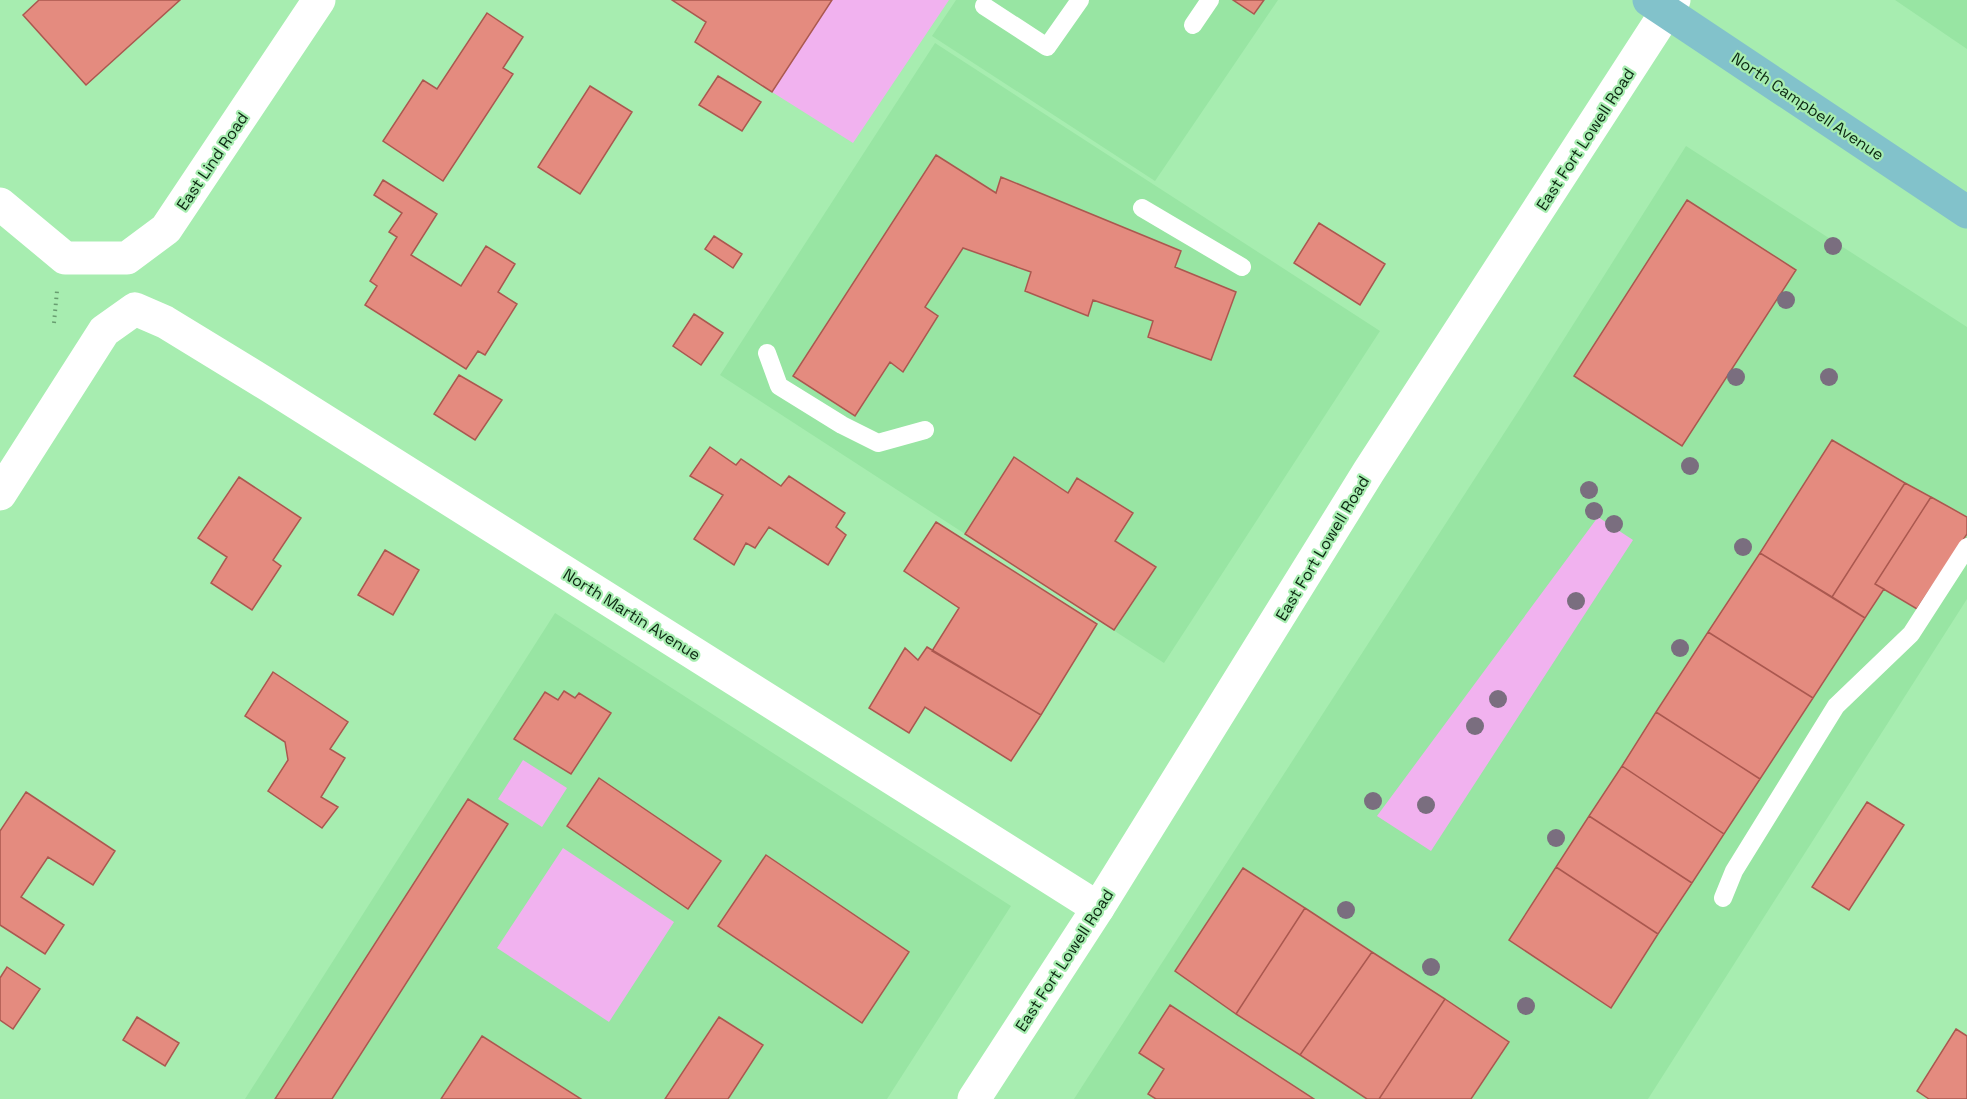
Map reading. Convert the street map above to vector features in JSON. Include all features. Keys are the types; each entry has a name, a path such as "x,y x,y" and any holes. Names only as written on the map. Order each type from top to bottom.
{"main road":[{"name":"North Campbell Avenue","path":"1664,4 1967,212"}],"street":[{"name":"East Lind Road","path":"0,204 65,258 127,258 166,229 319,0"},
{"name":"East Fort Lowell Road","path":"974,1099 1098,908 1369,471 1664,4"},
{"name":"North Martin Avenue","path":"0,494 104,331 135,309 165,322 1098,908"}],"lane":[{"path":"984,6 1047,47 1080,0"},
{"path":"1194,25 1210,0"},
{"path":"1142,208 1242,267"},
{"path":"767,353 779,386 842,425 878,443 925,430"},
{"path":"1723,898 1734,871 1836,706 1911,634 1967,547"}],"shaded area":[{"path":"832,0 949,0 853,143 772,92"},
{"path":"956,0 1278,0 1155,181 932,36"},
{"path":"1895,0 1967,0 1967,49"},
{"path":"935,43 1380,331 1164,663 720,375"},
{"path":"1686,146 1967,327 1967,599 1648,1099 1074,1099 1521,407"},
{"path":"1598,517 1633,540 1431,851 1377,816"},
{"path":"555,613 1011,906 887,1099 245,1099"},
{"path":"523,760 567,788 542,827 498,799"},
{"path":"563,848 674,922 609,1022 497,948"}],"building":[{"path":"39,0 180,0 86,85 23,15"},
{"path":"672,0 832,0 772,92 695,42 706,22"},
{"path":"1233,0 1264,0 1254,14"},
{"path":"487,13 523,37 503,68 513,74 443,181 383,141 423,80 437,89"},
{"path":"718,76 761,102 742,131 699,105"},
{"path":"590,86 632,112 580,194 538,167"},
{"path":"936,155 996,193 1001,177 1181,251 1175,267 1236,292 1211,360 1148,337 1153,321 1093,300 1088,316 1025,291 1031,272 963,248 925,307 938,316 903,372 890,362 855,416 793,376"},
{"path":"383,180 437,214 411,255 461,286 486,246 515,264 498,292 517,304 485,355 478,351 466,369 365,305 377,286 370,281 397,237 389,232 402,213 374,195"},
{"path":"1687,200 1796,270 1682,446 1574,376"},
{"path":"1319,223 1385,264 1360,305 1294,263"},
{"path":"714,236 742,254 733,268 705,249"},
{"path":"694,314 723,333 701,365 673,346"},
{"path":"459,375 502,400 475,440 434,414"},
{"path":"1832,440 1905,483 1832,597 1760,553"},
{"path":"710,447 736,465 741,459 781,486 789,476 845,513 836,527 846,535 828,565 769,527 755,548 746,543 734,565 694,539 723,495 690,476"},
{"path":"1014,457 1068,493 1077,478 1133,513 1115,541 1156,567 1114,630 965,534"},
{"path":"239,477 301,518 273,560 281,566 252,610 211,583 227,557 198,538"},
{"path":"1905,483 1931,497 1875,584 1884,589 1865,618 1832,597"},
{"path":"1931,497 1967,517 1967,534 1917,609 1875,584"},
{"path":"936,522 1097,624 1041,715 932,651 959,608 904,571"},
{"path":"385,550 419,570 393,615 358,595"},
{"path":"1760,553 1865,618 1813,698 1708,632"},
{"path":"1708,632 1813,698 1760,779 1656,712"},
{"path":"927,647 1041,715 1011,761 925,707 909,733 869,708 905,648 918,660"},
{"path":"273,672 348,722 330,749 345,758 321,797 338,807 322,828 268,791 288,760 285,742 245,716"},
{"path":"564,691 575,698 579,693 611,713 571,774 514,739 545,692 558,700"},
{"path":"1656,712 1760,779 1724,834 1622,766"},
{"path":"1622,766 1724,834 1692,883 1589,816"},
{"path":"599,778 721,861 688,909 567,826"},
{"path":"26,792 115,851 93,885 48,857 21,897 64,925 45,954 0,925 0,831"},
{"path":"468,799 508,824 332,1099 275,1099"},
{"path":"1867,802 1904,825 1849,910 1812,887"},
{"path":"1589,816 1692,883 1658,934 1556,867"},
{"path":"766,855 909,952 862,1023 718,926"},
{"path":"1556,867 1658,934 1611,1008 1509,940"},
{"path":"1243,868 1305,908 1236,1014 1175,971"},
{"path":"1305,908 1372,952 1300,1055 1236,1014"},
{"path":"1372,952 1445,999 1379,1099 1367,1099 1300,1055"},
{"path":"7,967 40,989 13,1029 0,1020 0,978"},
{"path":"1445,999 1509,1042 1471,1099 1379,1099"},
{"path":"1170,1005 1314,1099 1156,1099 1148,1094 1164,1069 1139,1053"},
{"path":"137,1017 179,1043 165,1066 123,1040"},
{"path":"719,1017 763,1045 728,1099 665,1099"},
{"path":"1956,1029 1967,1036 1967,1099 1929,1099 1917,1091"},
{"path":"482,1036 581,1099 441,1099"}]}
